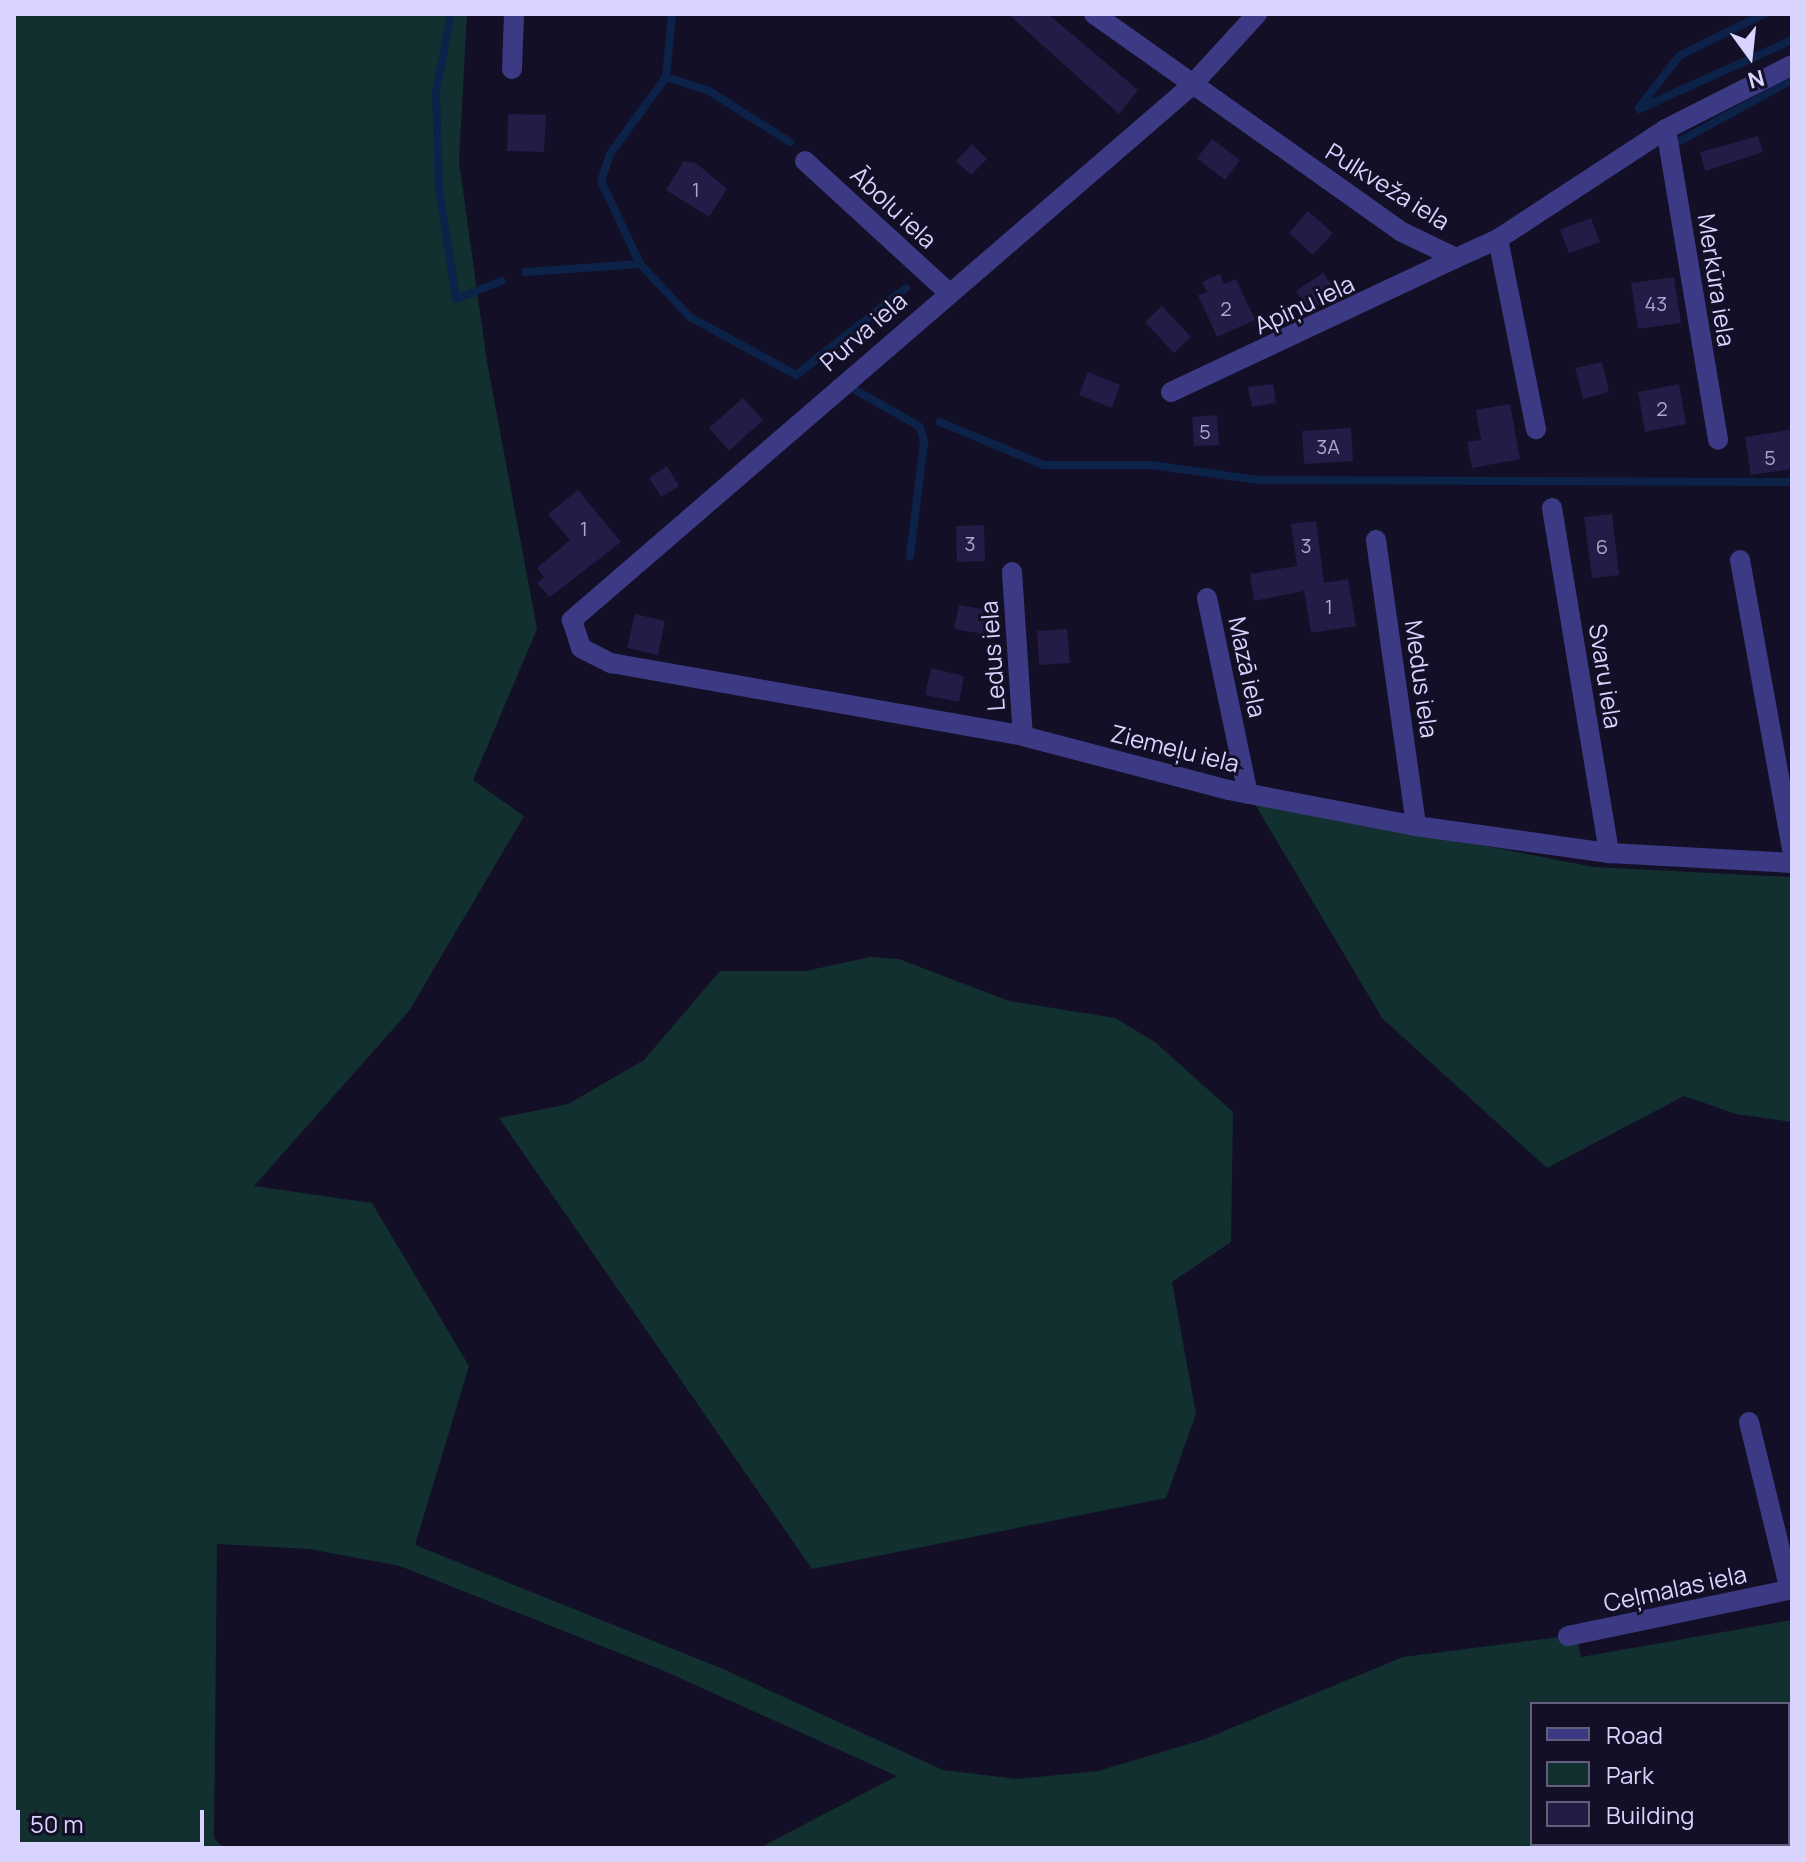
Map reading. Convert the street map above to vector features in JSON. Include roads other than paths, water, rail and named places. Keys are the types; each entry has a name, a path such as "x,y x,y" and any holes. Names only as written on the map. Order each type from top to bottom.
{"street":[{"path":"512,69 514,14"},
{"name":"Pulkveža iela","path":"1094,14 1191,86 1402,232 1456,258 1498,239 1666,129 1792,65"},
{"name":"Purva iela","path":"572,620 948,292 1191,86 1257,14"},
{"name":"Merkūra iela","path":"1666,129 1718,440"},
{"name":"Ābolu iela","path":"805,161 948,292"},
{"path":"1498,239 1536,429"},
{"name":"Apiņu iela","path":"1171,392 1456,258"},
{"name":"Svaru iela","path":"1552,508 1609,853"},
{"name":"Medus iela","path":"1376,540 1416,826"},
{"path":"1740,560 1792,850"},
{"name":"Ledus iela","path":"1012,572 1023,736"},
{"name":"Mazā iela","path":"1207,598 1248,794"},
{"name":"Ziemeļu iela","path":"572,620 581,648 611,663 1023,736 1248,794 1416,826 1609,853 1792,863"},
{"path":"1749,1422 1791,1590"},
{"name":"Ceļmalas iela","path":"1568,1636 1791,1590"}],"waterway":[{"path":"451,14 436,93 439,188 456,299 502,281"},
{"path":"672,14 666,77 610,154 601,181 640,264 690,317 796,375 906,288"},
{"path":"1639,108 1679,56 1764,14"},
{"path":"1639,109 1792,40"},
{"path":"666,77 709,91 790,142"},
{"path":"1680,141 1792,80"},
{"path":"526,272 640,264"},
{"path":"852,388 920,427 924,442 910,556"},
{"path":"940,422 1044,465 1151,465 1259,480 1792,482"}]}
